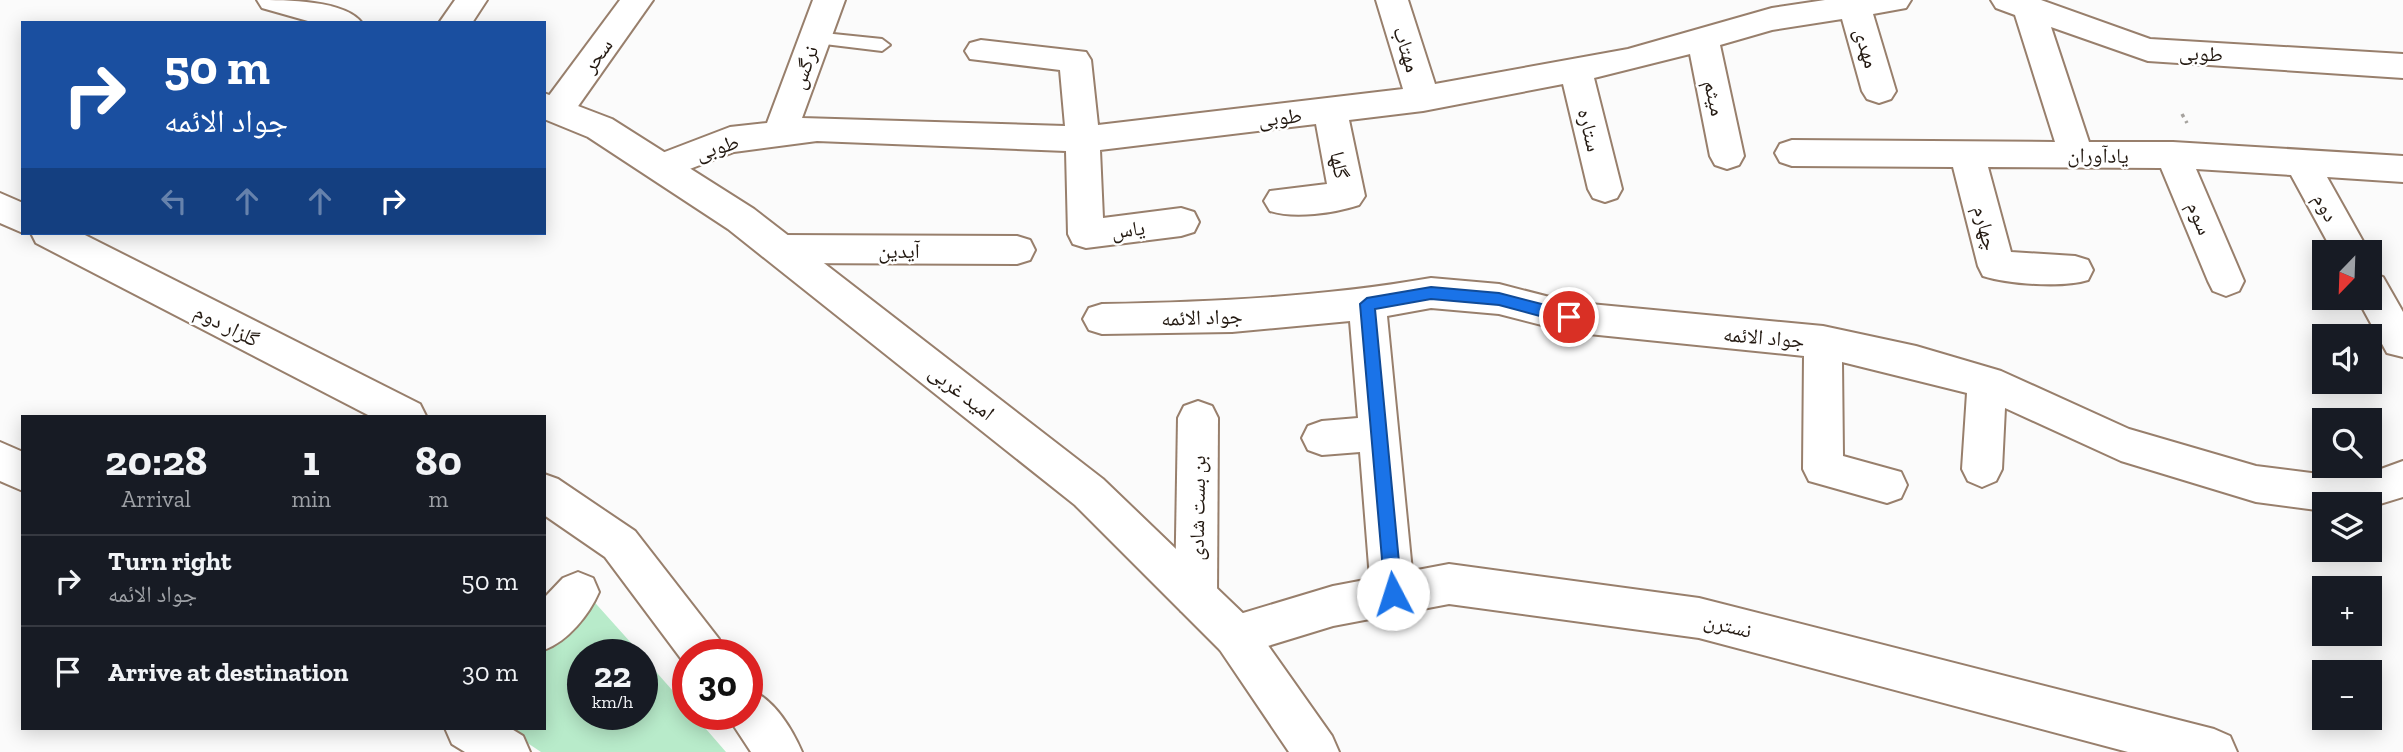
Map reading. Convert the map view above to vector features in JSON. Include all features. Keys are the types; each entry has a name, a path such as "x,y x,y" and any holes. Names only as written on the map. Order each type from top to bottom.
{"street":[{"path":"273,0 307,7 341,21"},
{"path":"456,21 471,0"},
{"name":"سحر","path":"551,108 638,0"},
{"name":"نرگس","path":"780,133 829,0"},
{"name":"مهتاب","path":"1392,0 1423,99"},
{"name":"طوبی","path":"661,167 730,140 817,129 1083,139 1423,99 1628,61 1703,39 1777,8 1895,0"},
{"name":"مهدی","path":"1854,4 1879,91"},
{"path":"2033,5 2076,154"},
{"name":"طوبی","path":"2033,5 2148,50 2403,66"},
{"name":"میثم","path":"1703,39 1727,156"},
{"path":"981,51 1076,60 1083,139"},
{"name":"ستاره","path":"1576,70 1605,189"},
{"name":"امید غربی","path":"551,108 600,128 741,219 1089,492 1235,635 1316,752"},
{"name":"گلها","path":"1282,201 1347,196 1329,111"},
{"name":"یاس","path":"1083,139 1086,234 1181,222"},
{"name":"یادآوران","path":"1792,153 2173,155 2403,169"},
{"name":"چهارم","path":"1967,153 1996,267 2076,270"},
{"name":"سوم","path":"2173,155 2226,281"},
{"name":"دوم","path":"2302,163 2344,240"},
{"path":"0,208 21,218"},
{"name":"گلزار دوم","path":"53,235 404,415"},
{"name":"آیدین","path":"781,249 1017,250"},
{"name":"جواد الائمه","path":"1102,319 1232,317 1367,304 1431,293 1499,299 1569,317 1823,342 1987,382 2121,444 2256,484 2335,494 2383,487 2403,479"},
{"path":"1367,304 1393,594"},
{"path":"2382,308 2400,342"},
{"path":"1823,342 1823,469 1887,485"},
{"path":"1982,468 1987,382"},
{"name":"بن بست شادی","path":"1196,597 1198,418"},
{"path":"1322,438 1379,434"},
{"path":"0,460 21,472"},
{"path":"546,493 620,544 693,639"},
{"name":"نسترن","path":"1235,635 1333,607 1449,584 1699,618 2203,750"},
{"path":"546,628 578,592"},
{"path":"471,730 507,752"},
{"path":"762,730 779,752"}],"lane":[{"path":"814,38 882,45"}],"green space":[{"path":"589,596 628,639 567,639 567,730 658,730 658,674 672,690 672,730 707,730 726,752 541,752 508,730 546,730 546,647"}],"route":[{"path":"1393,594 1367,304 1431,293 1499,299 1569,317"}]}
